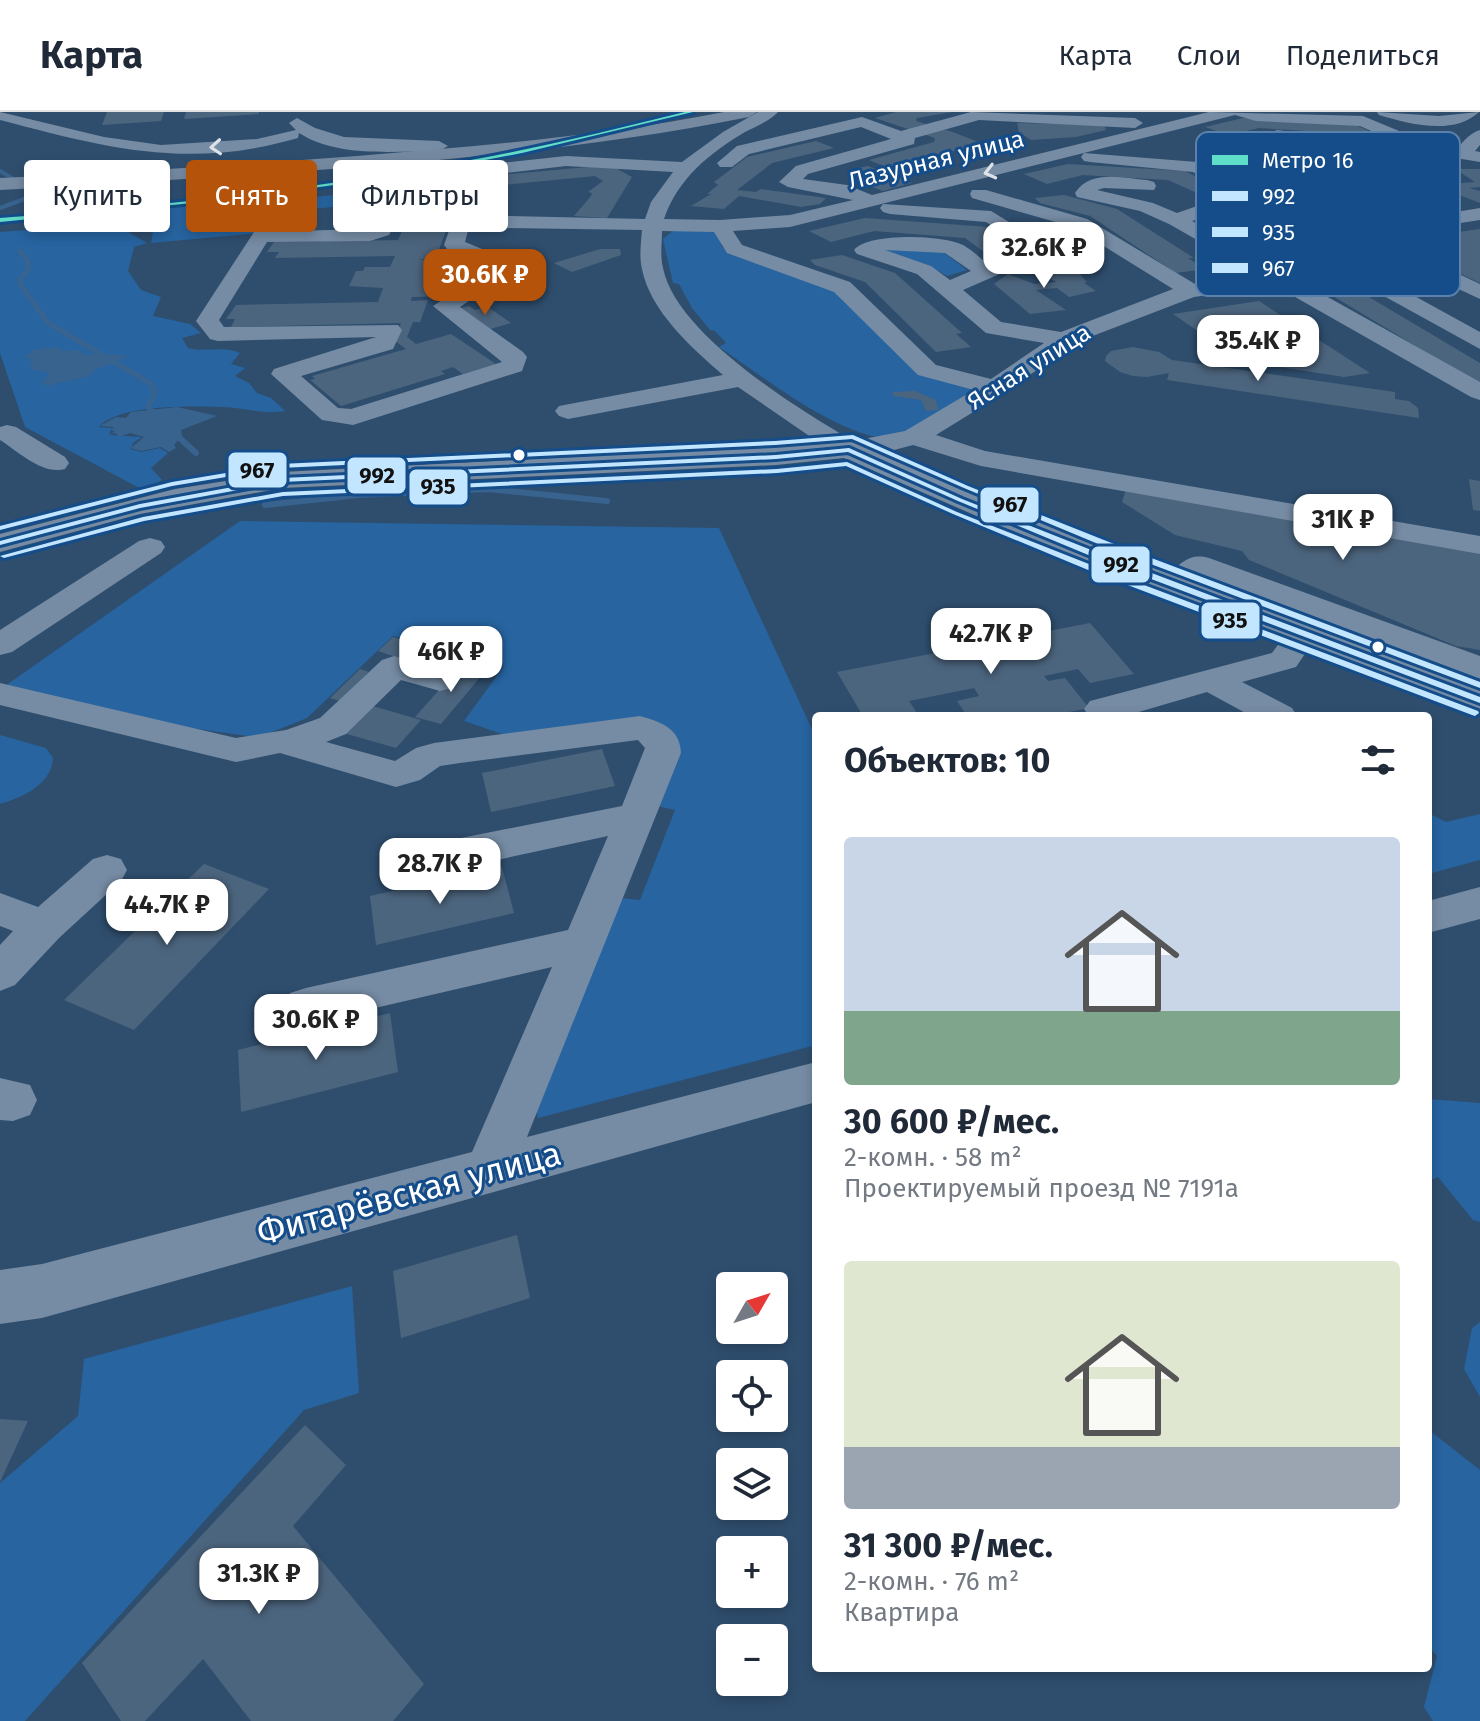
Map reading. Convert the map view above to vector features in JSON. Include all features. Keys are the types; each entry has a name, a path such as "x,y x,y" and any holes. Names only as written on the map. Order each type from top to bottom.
{"main road":[{"path":"269,160 594,129 695,112"},
{"path":"170,172 417,157 596,138 749,112"},
{"path":"0,177 24,177"},
{"path":"0,184 24,182"}],"street":[{"path":"508,167 687,154 770,112"},
{"name":"Лазурная улица","path":"657,230 790,221 1048,157 1130,128 1156,130 1229,112"},
{"path":"1241,112 1256,116 1363,121 1388,132"},
{"path":"1320,112 1342,112"},
{"path":"1385,112 1443,120 1471,112"},
{"path":"900,137 983,114 1130,128 1186,122"},
{"path":"0,115 103,142 161,150 258,144 295,123"},
{"path":"709,178 743,150 869,117 907,141 802,170 788,182 853,192 865,203 991,217 1035,246 1029,254 982,280 948,289"},
{"path":"295,123 306,131 335,139 439,146"},
{"path":"237,160 276,151 286,144 295,123"},
{"path":"950,125 971,134"},
{"path":"1130,128 1173,148 1196,153"},
{"path":"820,132 868,151"},
{"path":"1480,135 1462,154 1480,157"},
{"path":"596,138 649,137 687,154"},
{"path":"1012,149 1048,157 1196,167"},
{"path":"687,154 669,187 657,230 653,272 672,308 701,341 741,379 778,407 849,450 975,506 1302,635 1480,700"},
{"path":"1196,204 1157,186 1102,182 1087,188 1084,193 1146,207 1196,231"},
{"path":"944,183 1080,223 1191,291"},
{"path":"600,244 657,230 681,206"},
{"path":"613,224 628,208"},
{"path":"1176,220 1196,213"},
{"path":"402,214 463,219 454,245 480,255 469,293 444,306 515,357 513,366 353,417 331,415 283,374 385,344 390,330 218,334 207,321 261,236 370,235 382,231 388,218 402,214"},
{"path":"1460,217 1480,214"},
{"path":"508,216 657,230"},
{"path":"720,226 734,249 842,287 927,370 995,388"},
{"path":"1037,335 948,247 887,243 864,250 924,270 994,328 1065,340"},
{"path":"1460,281 1480,292"},
{"name":"Ясная улица","path":"0,543 150,502 269,482 544,466 776,457 882,446 914,437 995,388 1065,340 1153,303 1196,290"},
{"path":"1310,296 1480,392"},
{"path":"1398,296 1480,342"},
{"path":"568,411 741,379"},
{"path":"2,435 55,463"},
{"path":"914,437 981,458 1480,545"},
{"path":"0,645 150,547"},
{"path":"1175,586 1206,555 1217,552 1245,554"},
{"path":"1198,564 1480,668"},
{"path":"1116,712 1209,679 1284,660 1302,635"},
{"path":"287,743 333,726 394,667 440,680"},
{"path":"1209,679 1271,712"},
{"path":"0,694 236,750 269,741 287,743 396,774 408,771 422,759 434,756 640,728 657,735 663,748 488,1172"},
{"path":"421,868 451,855 635,817"},
{"path":"0,973 44,926 107,870"},
{"path":"1432,916 1480,903"},
{"path":"0,909 44,926"},
{"path":"306,1006 583,943"},
{"name":"Фитарёвская улица","path":"0,1297 42,1291 812,1083"}],"shaded area":[{"path":"333,195 333,207 317,209 317,197"},
{"path":"186,206 186,232 269,232 151,243 153,232 170,232 170,208"},
{"path":"674,230 717,231 722,247 746,259 842,291 914,368 985,391 935,422 904,436 884,438 835,422 719,347 726,343 710,330 692,308 679,284 673,283 663,239"},
{"path":"0,232 128,232 147,243 134,247 128,271 141,290 161,297 153,316 190,324 201,333 182,338 188,348 240,353 231,364 245,368 235,376 249,383 257,393 271,398 285,411 174,407 138,410 108,419 99,427 112,428 109,435 142,437 133,443 131,449 141,452 160,448 168,453 151,468 162,480 143,490 25,427 0,353"},
{"path":"888,247 939,249 967,270 947,276 926,264 881,253"},
{"path":"33,350 80,350 83,355 128,356 93,371 89,376 47,386 42,382 50,373 30,369 32,360 25,358"},
{"path":"177,407 217,416 181,430 182,435 174,445 176,448 169,452 161,447 141,451 131,448 144,437 130,433 119,437 115,433 109,435 115,431 111,430 114,427 100,426 116,417 126,418 131,412"},
{"path":"240,521 719,528 812,729 812,1046 538,1118 533,1098 611,897 640,900 675,810 657,806 668,739 505,735 464,721 504,666 393,636 307,718 267,734 248,736 183,727 5,686"},
{"path":"0,735 46,748 53,758 42,782 26,794 0,804"},
{"path":"1480,814 1480,860 1432,873 1432,815 1446,822"},
{"path":"1432,1099 1480,1103 1480,1222 1473,1220 1438,1177 1432,1179"},
{"path":"352,1286 359,1393 304,1410 25,1721 0,1721 0,1483 78,1416 84,1359"},
{"path":"1480,1322 1480,1397 1464,1369 1472,1328"},
{"path":"1432,1433 1480,1470 1480,1721 1433,1721 1424,1707 1437,1656 1432,1650"}],"building":[{"path":"107,112 164,112 161,121 102,125"},
{"path":"186,112 259,112 259,114 184,119"},
{"path":"896,112 952,112 917,118 916,121 953,132 978,142 972,142 978,145 886,167 869,160 934,142 935,138 875,118"},
{"path":"1243,118 1353,124 1371,132 1259,128 1219,132 1205,127"},
{"path":"1017,123 1104,125 1106,130 1076,137 1031,140 1019,132"},
{"path":"816,141 834,148 772,163 737,190 756,192 761,189 826,198 820,204 801,207 739,196 724,209 691,206 711,194 707,194 718,185 714,182 747,157"},
{"path":"1068,164 1185,171 1196,177 1196,193 1168,180 1083,175 1047,184 1024,174"},
{"path":"610,165 632,177 607,218 574,216 591,196 592,193 588,192 603,181 595,176 508,185 508,174"},
{"path":"868,166 912,183 883,191 870,186 881,183 850,170"},
{"path":"1460,169 1480,169 1480,187 1469,188 1480,191 1480,203 1460,195 1460,183 1475,182 1460,172"},
{"path":"1064,195 1117,209 1194,258 1188,258 1196,263 1196,270 1176,273 1090,216 1040,203 1035,198"},
{"path":"865,218 989,227 1020,248 1000,258 988,255 965,238 874,231 831,242 809,231"},
{"path":"1480,229 1480,283 1460,273 1460,232"},
{"path":"402,232 446,232 436,257 418,260 464,259 453,296 412,297 411,301 428,300 420,322 413,322 407,337 416,344 451,334 496,364 463,374 453,367 441,371 445,374 341,406 310,380 315,379 312,376 406,349 394,340 401,323 231,327 235,319 226,319 236,305 378,302 383,288 349,286 356,271 363,271 365,267 390,267 395,256 275,258 279,252 267,252 274,242 398,240"},
{"path":"600,249 620,249 621,255 572,272 554,263"},
{"path":"842,255 895,273 962,333 956,334 971,347 936,352 865,282 815,265 810,260"},
{"path":"1042,268 1076,269 1087,282 1084,283 1096,291 1069,297 1057,288 1036,290 1066,310 1030,314 994,284 1008,274 1034,284 1056,282"},
{"path":"1333,296 1367,296 1480,363 1480,385"},
{"path":"1259,301 1370,373 1344,377 1241,361 1173,314"},
{"path":"469,306 475,310 488,307 511,323 487,330 457,309"},
{"path":"1133,347 1159,352 1172,360 1395,392 1395,399 1409,401 1418,408 1419,418 1167,380 1169,373 1133,376 1120,372 1105,361 1111,351"},
{"path":"915,391 936,400 938,410 926,411 921,400 894,396 892,392"},
{"path":"1469,479 1480,481 1480,511 1473,510"},
{"path":"1126,489 1480,549 1480,650 1456,646 1249,560 1242,551 1175,535 1122,502"},
{"path":"1090,623 1134,674 1090,683 1078,669 1044,676 1048,681 1065,678 1089,708 1070,712 964,712 957,701 979,696 974,688 909,701 916,712 861,712 837,672"},
{"path":"393,637 421,645 405,660 378,651"},
{"path":"463,663 487,669 441,724 415,717"},
{"path":"360,669 369,672 340,701 330,698"},
{"path":"359,702 421,720 396,748 333,730"},
{"path":"602,749 615,786 491,812 482,773"},
{"path":"204,864 269,889 134,1030 64,1000"},
{"path":"502,867 514,913 376,945 370,896"},
{"path":"390,1013 398,1072 241,1112 238,1050"},
{"path":"517,1235 530,1298 401,1338 393,1271"},
{"path":"0,1419 28,1421 0,1482"},
{"path":"305,1425 346,1465 293,1526 424,1684 393,1721 251,1721 203,1659 145,1721 121,1721 82,1663"}],"waterway":[{"path":"0,171 38,194 0,208"},
{"path":"20,251 28,261 28,270 20,279 20,284 48,323 150,383 155,392 148,407 159,418"},
{"path":"172,431 196,453"},
{"path":"265,505 359,495 488,489 607,501"}],"metro line":[{"name":"16","path":"0,220 233,198 407,173 522,152 691,112"}],"transit line":[{"name":"967","path":"0,528 172,484 280,466 853,437 1106,544 1480,685"},
{"name":"992","path":"0,543 140,506 282,480 776,457 849,450 960,500 1101,557 1480,700"},
{"name":"935","path":"4,556 143,519 283,494 777,471 847,464 955,513 1096,570 1475,713"}]}
